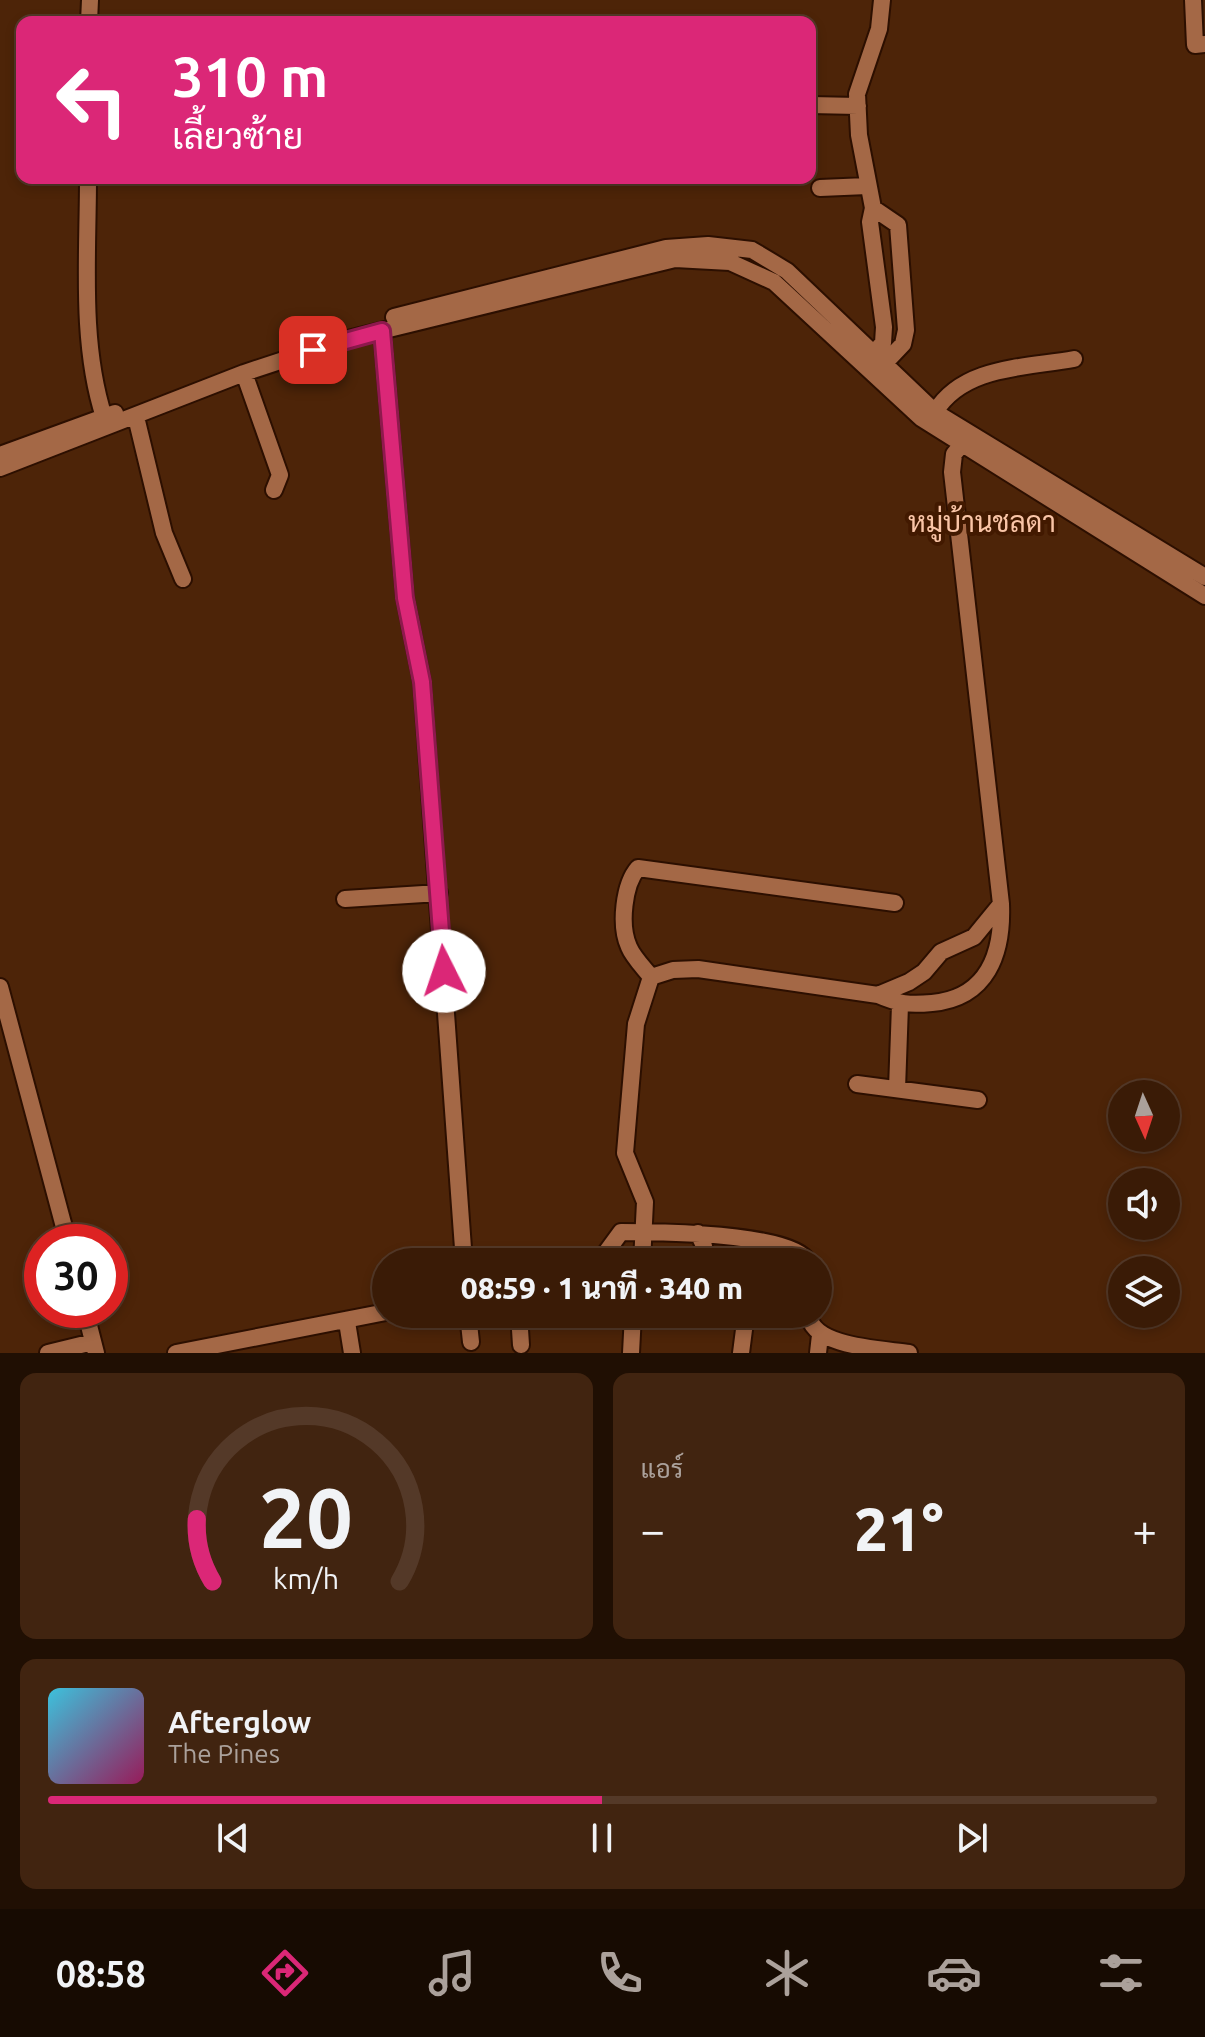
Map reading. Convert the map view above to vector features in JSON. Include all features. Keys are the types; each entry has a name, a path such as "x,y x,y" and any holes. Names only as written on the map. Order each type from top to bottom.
{"street":[{"path":"878,359 883,343 882,319 870,222 873,208 867,186 857,94 879,29 882,0"},
{"path":"1193,0 1195,45 1205,44"},
{"path":"816,105 858,106"},
{"path":"88,184 91,356 94,386 104,417"},
{"path":"820,188 867,186"},
{"path":"873,208 898,225 905,317 903,344 878,359"},
{"path":"0,455 343,330 666,248 708,245 752,250 787,271 965,440 1205,596"},
{"path":"0,468 244,373 382,331 675,259 730,262 774,282 921,418 1205,577"},
{"path":"882,319 905,317"},
{"path":"382,331 405,598 422,682 439,893 450,1111 463,1248"},
{"path":"935,412 946,394 973,378 1074,359"},
{"path":"244,373 280,475 274,490"},
{"path":"136,417 164,533 183,579"},
{"path":"651,977 673,970 698,969 878,995 900,1005 950,1001 986,978 999,951 1001,904 952,472 954,454 965,440"},
{"path":"651,977 628,946 628,880 638,868 895,903"},
{"path":"345,899 439,893"},
{"path":"878,995 909,982 924,972 941,952 974,937 1001,904"},
{"path":"643,1248 645,1202 625,1153 636,1024 651,977"},
{"path":"0,987 63,1224"},
{"path":"897,1089 900,1005"},
{"path":"857,1084 978,1100"},
{"path":"609,1248 621,1232 698,1233 794,1248"},
{"path":"698,1233 704,1248"},
{"path":"754,1248 755,1242"},
{"path":"176,1353 372,1316"},
{"path":"347,1322 352,1353"},
{"path":"48,1353 95,1348 90,1328"},
{"path":"470,1328 471,1342"},
{"path":"520,1328 521,1345"},
{"path":"631,1353 632,1328"},
{"path":"741,1353 744,1328"},
{"path":"814,1328 820,1335 909,1353"},
{"path":"818,1353 820,1335"}],"district":[{"name":"หมู่บ้านชลดา","path":"982,521"}],"route":[{"path":"313,350 382,331 405,598 422,682 444,971"}]}
